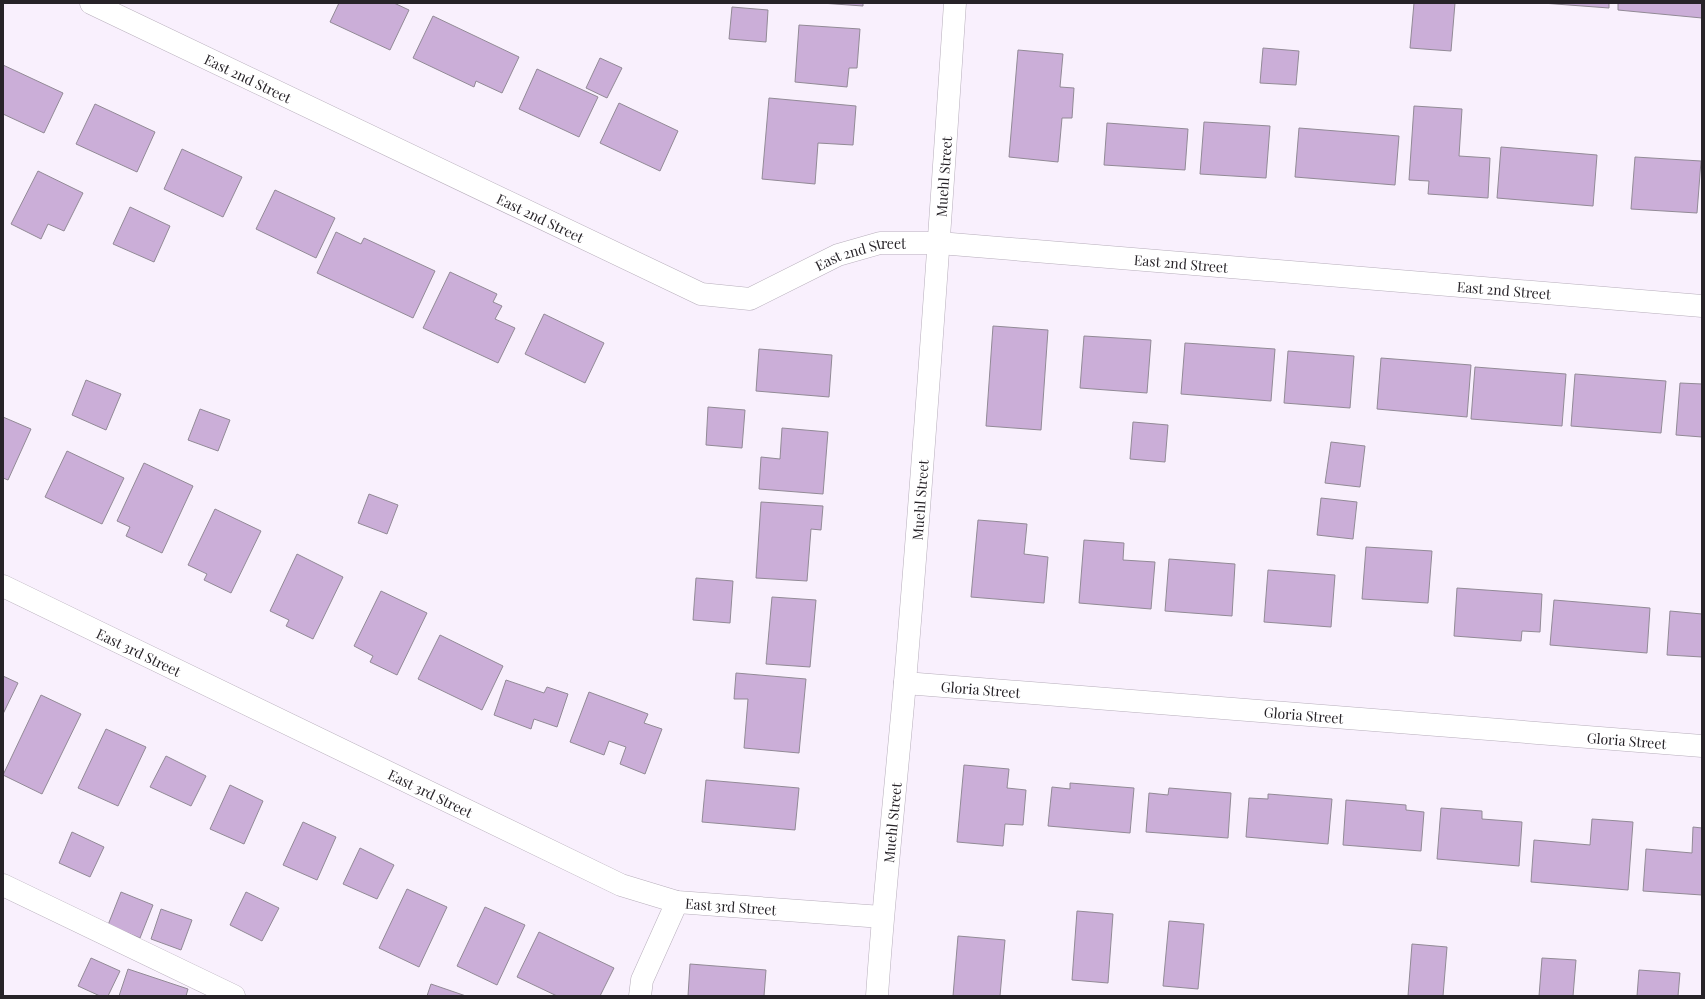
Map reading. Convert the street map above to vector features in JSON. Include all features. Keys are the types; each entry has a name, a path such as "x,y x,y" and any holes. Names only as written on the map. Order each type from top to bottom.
{"street":[{"name":"East 2nd Street","path":"90,3 701,294 750,299 838,255 880,243 939,243 1702,306"},
{"name":"Muehl Street","path":"877,996 882,917 905,683 939,243 955,3"},
{"name":"East 3rd Street","path":"3,586 621,886 677,902 882,917"},
{"name":"Gloria Street","path":"905,683 1702,746"},
{"path":"3,885 234,996"},
{"path":"640,996 642,980 677,902"}],"building":[{"path":"339,3 394,3 409,10 390,50 330,22"},
{"path":"821,3 863,3 863,6"},
{"path":"1414,3 1455,3 1451,51 1410,48"},
{"path":"1542,3 1609,3 1609,8"},
{"path":"1618,3 1702,3 1702,18 1618,10"},
{"path":"732,7 768,10 766,42 729,39"},
{"path":"433,16 519,57 502,93 476,81 474,87 413,58"},
{"path":"799,25 860,29 857,68 849,68 847,87 795,82"},
{"path":"1263,48 1299,51 1296,85 1260,83"},
{"path":"1018,50 1063,54 1060,87 1074,88 1072,118 1062,118 1058,162 1009,157"},
{"path":"600,58 622,68 607,98 586,88"},
{"path":"3,65 63,93 44,133 3,114"},
{"path":"537,69 598,97 579,137 519,109"},
{"path":"769,98 856,106 853,145 818,143 815,184 762,179"},
{"path":"619,103 678,131 660,171 600,143"},
{"path":"95,104 155,132 137,172 76,144"},
{"path":"1414,106 1462,109 1459,156 1490,158 1488,198 1428,194 1429,181 1409,180"},
{"path":"1204,122 1270,126 1266,178 1200,174"},
{"path":"1107,123 1188,129 1185,170 1104,165"},
{"path":"1299,128 1399,136 1395,185 1295,177"},
{"path":"1501,147 1597,155 1593,206 1497,198"},
{"path":"182,149 242,177 223,217 164,189"},
{"path":"1635,157 1701,161 1697,213 1631,209"},
{"path":"38,171 83,193 64,231 48,224 41,239 11,224"},
{"path":"275,190 335,218 316,258 256,229"},
{"path":"130,207 170,226 154,262 113,244"},
{"path":"336,232 361,244 364,238 435,271 413,318 317,273"},
{"path":"450,272 497,294 493,302 502,306 495,319 515,328 498,363 423,328"},
{"path":"544,314 604,343 585,383 525,354"},
{"path":"993,326 1048,330 1041,430 986,426"},
{"path":"1084,336 1151,340 1147,393 1080,388"},
{"path":"1185,343 1275,349 1271,401 1181,394"},
{"path":"759,349 832,355 829,397 756,391"},
{"path":"1288,351 1354,356 1350,408 1284,403"},
{"path":"1381,358 1471,365 1467,417 1377,409"},
{"path":"1475,367 1566,374 1562,426 1471,419"},
{"path":"1575,374 1666,381 1661,433 1571,426"},
{"path":"86,380 121,394 106,430 72,415"},
{"path":"1680,383 1702,384 1702,437 1676,435"},
{"path":"708,407 745,410 742,448 706,445"},
{"path":"200,409 230,420 218,451 188,440"},
{"path":"3,417 31,429 8,480 3,478"},
{"path":"1133,422 1168,425 1165,462 1130,459"},
{"path":"782,428 828,432 823,494 759,489 761,457 780,459"},
{"path":"1331,442 1365,446 1360,487 1325,483"},
{"path":"67,451 124,478 102,524 45,497"},
{"path":"144,463 193,486 162,553 126,536 130,527 117,521"},
{"path":"369,494 398,505 387,534 358,523"},
{"path":"1321,498 1357,502 1353,539 1317,535"},
{"path":"761,502 823,506 821,530 811,529 807,581 756,578"},
{"path":"215,509 261,531 231,593 204,580 207,574 188,565"},
{"path":"978,520 1027,524 1024,554 1048,557 1044,603 971,597"},
{"path":"1084,540 1124,543 1123,560 1155,562 1151,609 1079,603"},
{"path":"1366,547 1432,551 1428,603 1362,599"},
{"path":"297,554 343,577 313,639 286,626 289,620 270,611"},
{"path":"1169,559 1235,564 1232,616 1165,611"},
{"path":"1268,570 1335,575 1331,627 1264,622"},
{"path":"696,578 733,581 730,623 693,620"},
{"path":"1457,588 1542,594 1540,632 1522,631 1521,641 1454,636"},
{"path":"381,591 427,613 397,675 370,662 373,656 354,646"},
{"path":"772,597 816,600 810,667 766,664"},
{"path":"1554,600 1650,608 1647,653 1550,645"},
{"path":"1670,611 1702,614 1702,657 1667,655"},
{"path":"440,635 503,666 482,710 418,679"},
{"path":"736,673 806,679 799,753 744,748 748,699 734,699"},
{"path":"3,676 18,683 3,714"},
{"path":"506,680 544,693 547,687 568,694 557,727 534,719 531,729 494,715"},
{"path":"589,692 648,714 644,723 662,729 645,774 620,764 626,747 609,741 604,755 570,742"},
{"path":"41,695 81,714 42,794 3,775"},
{"path":"106,729 146,747 118,806 78,788"},
{"path":"166,756 206,776 191,806 150,787"},
{"path":"964,765 1009,769 1007,788 1026,790 1023,825 1005,824 1003,846 957,842"},
{"path":"706,780 799,788 795,830 702,822"},
{"path":"1070,783 1134,788 1130,833 1048,826 1052,787 1070,789"},
{"path":"230,785 263,801 244,844 210,829"},
{"path":"1169,788 1231,793 1228,838 1146,832 1149,793 1168,795"},
{"path":"1268,794 1332,799 1328,844 1246,837 1249,798 1268,799"},
{"path":"1346,800 1406,805 1406,810 1424,812 1421,851 1343,845"},
{"path":"1441,808 1482,811 1482,819 1522,822 1519,866 1437,859"},
{"path":"1592,819 1633,822 1628,890 1531,882 1534,840 1590,845"},
{"path":"303,822 336,837 317,880 283,865"},
{"path":"1693,827 1702,828 1702,895 1643,891 1646,849 1692,853"},
{"path":"72,832 104,847 90,877 59,863"},
{"path":"360,848 394,865 377,899 343,884"},
{"path":"407,889 447,907 419,967 379,948"},
{"path":"121,892 153,905 140,938 108,925"},
{"path":"246,892 279,908 262,941 230,925"},
{"path":"485,907 525,925 497,985 457,966"},
{"path":"161,909 192,920 181,950 151,939"},
{"path":"1077,911 1113,914 1108,983 1072,980"},
{"path":"1169,921 1204,924 1198,989 1163,986"},
{"path":"539,932 614,968 600,996 557,996 517,977"},
{"path":"958,936 1005,940 1000,996 953,996"},
{"path":"1412,944 1447,947 1443,996 1408,996"},
{"path":"91,958 120,971 108,996 100,996 78,986"},
{"path":"1542,958 1576,960 1573,996 1539,996"},
{"path":"690,964 766,970 764,996 688,996"},
{"path":"128,969 188,989 186,996 119,996"},
{"path":"1639,970 1680,973 1678,996 1637,996"},
{"path":"431,984 466,996 427,996"}]}
